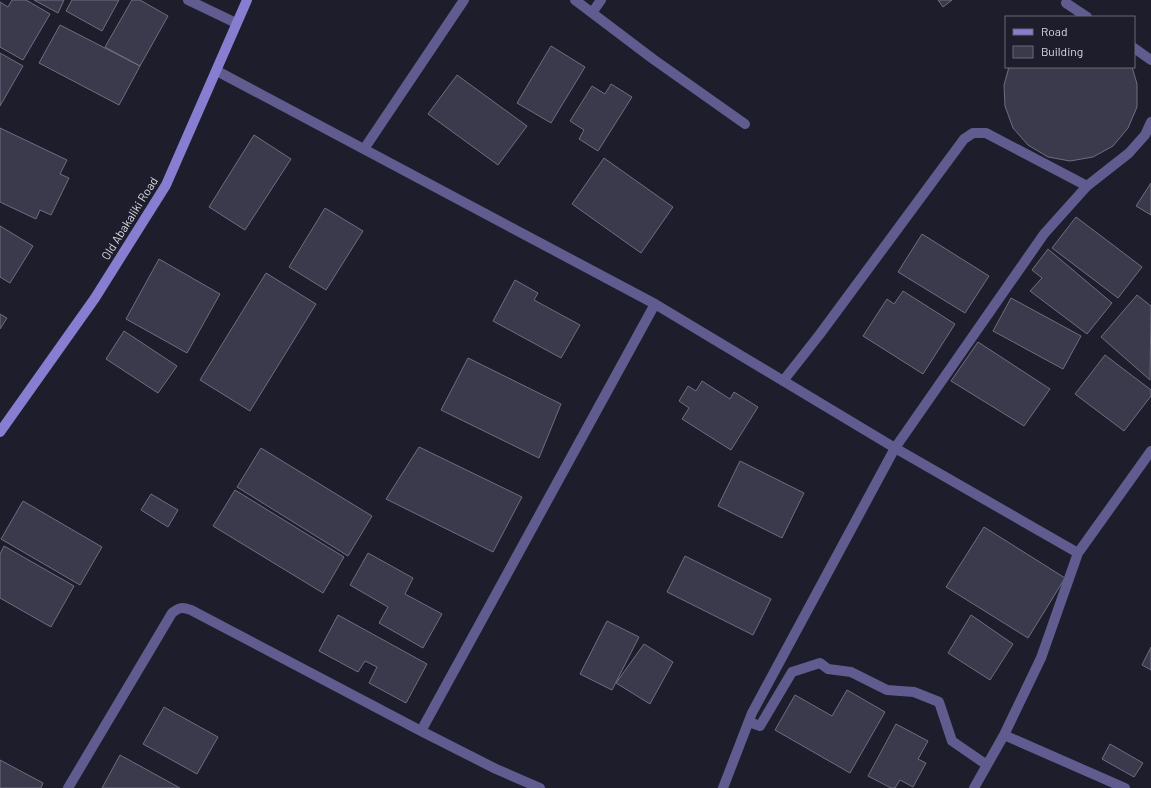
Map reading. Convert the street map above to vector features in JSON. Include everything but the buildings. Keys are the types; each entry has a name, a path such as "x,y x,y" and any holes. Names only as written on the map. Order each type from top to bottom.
{"main road":[{"name":"Old Abakaliki Road","path":"0,432 95,298 166,185 247,0"}],"street":[{"path":"188,0 236,23"},
{"path":"364,149 464,0"},
{"path":"575,0 745,124"},
{"path":"592,13 602,0"},
{"path":"1066,3 1086,16"},
{"path":"1135,49 1151,60"},
{"path":"217,71 655,304 895,448 1078,553"},
{"path":"723,788 756,706 895,448 1044,234 1087,186 1130,153 1145,135 1151,122"},
{"path":"783,380 820,334 964,139 973,133 986,134 1087,186"},
{"path":"421,731 655,304"},
{"path":"974,788 1004,735 1041,658 1078,553 1151,451"},
{"path":"68,788 172,613 179,607 191,610 496,769 540,788"},
{"path":"749,722 760,726 792,672 820,663 828,669 851,672 887,690 914,692 939,702 952,741 987,765"},
{"path":"1004,735 1125,788"}]}
